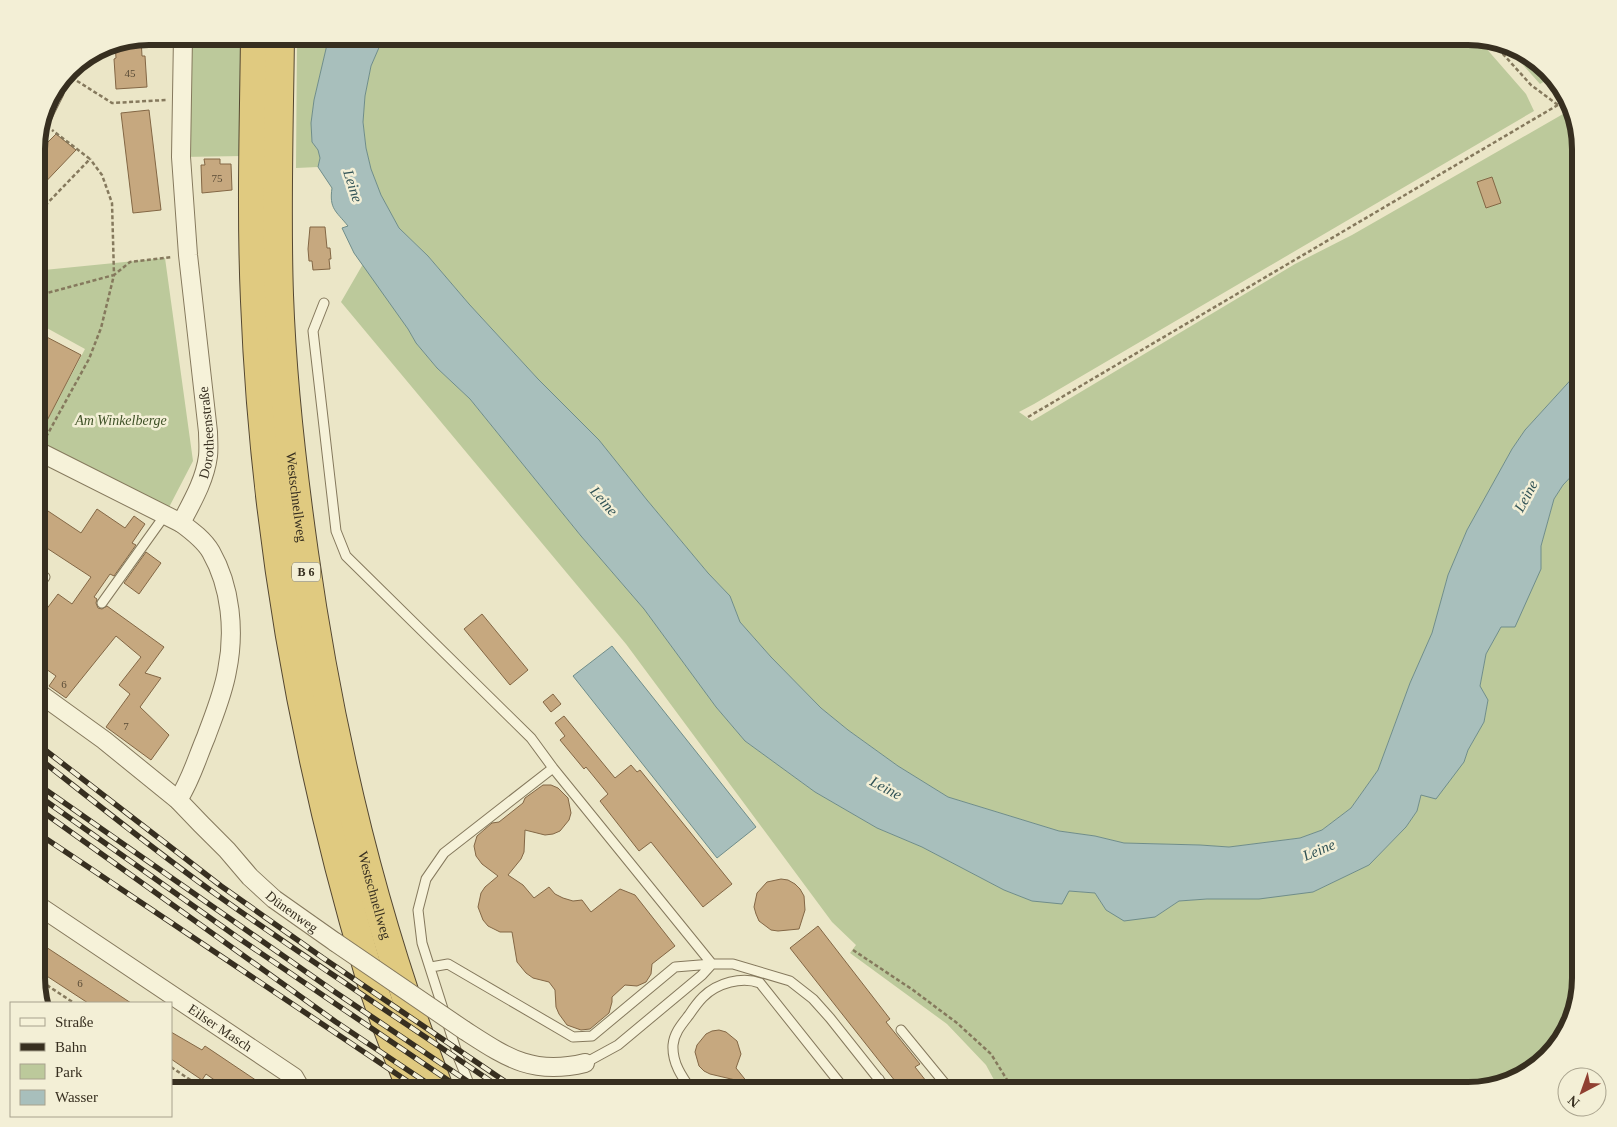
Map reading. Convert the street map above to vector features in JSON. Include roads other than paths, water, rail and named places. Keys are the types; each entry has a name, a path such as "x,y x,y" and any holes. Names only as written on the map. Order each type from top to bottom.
{"highway":[{"name":"Westschnellweg","path":"255,45 252,203 255,301 261,395 272,511 289,628 311,747 338,862 370,976 409,1082"},
{"name":"Westschnellweg","path":"280,45 277,203 279,297 285,392 297,506 314,622 336,741 363,858 394,963 437,1082"}],"street":[{"name":"Dorotheenstraße","path":"173,519 192,502 203,478 208,455 208,432 188,255 181,157 183,45"},
{"path":"45,455 173,519 194,532 210,550 222,576 228,599 231,645 227,672 220,700 187,785 178,800"},
{"name":"Dünenweg","path":"45,697 104,740 178,800 274,900 464,1030 502,1055 524,1063 548,1067 584,1063"},
{"name":"Eilser Masch","path":"45,910 294,1077 297,1082"}],"lane":[{"path":"324,303 313,331 336,531 346,556 531,738 553,768 712,964"},
{"path":"102,603 173,519"},
{"path":"468,1082 459,1059 422,943 418,910 426,879 444,853 553,768"},
{"path":"430,967 448,964 573,1037 592,1036 676,967 733,964 790,981 813,999 881,1082"},
{"path":"584,1063 618,1045 702,976 712,964"},
{"path":"760,983 765,973"},
{"path":"685,1082 675,1061 673,1045 676,1033 704,996 718,986 739,980 753,980 760,983 839,1082"},
{"path":"901,1030 944,1082"},
{"path":"875,1082 879,1079"}],"water":[{"name":"Leine","path":"327,45 380,45 371,66 365,96 363,122 371,169 381,195 399,228 428,256 538,379 599,440 708,573 730,596 740,622 821,708 898,766 948,797 1059,831 1095,836 1124,843 1229,847 1300,838 1322,830 1351,808 1378,770 1410,683 1432,633 1448,575 1467,530 1512,449 1525,430 1572,378 1572,476 1554,499 1541,546 1541,569 1515,627 1501,627 1486,654 1480,686 1488,700 1484,722 1468,750 1464,762 1436,799 1421,795 1417,811 1406,827 1369,865 1313,892 1259,899 1179,901 1155,917 1124,921 1106,910 1095,893 1069,891 1062,904 1032,901 1004,890 922,847 877,828 815,792 745,741 716,707 644,609 581,536 470,399 437,368 416,343 354,253 342,228 348,226 334,209 331,195 332,188 318,167 320,158 318,150 312,142 311,123 314,100"},
{"path":"612,646 756,827 717,858 573,676"}],"railway":[{"path":"45,750 221,886 506,1082"},
{"path":"45,763 148,844 217,895 492,1082"},
{"path":"45,789 332,990 469,1082"},
{"path":"45,800 237,937 451,1082"},
{"path":"45,813 336,1022 426,1082"},
{"path":"45,838 409,1082"}],"park label":[{"name":"Am Winkelberge","path":"121,420"}]}
